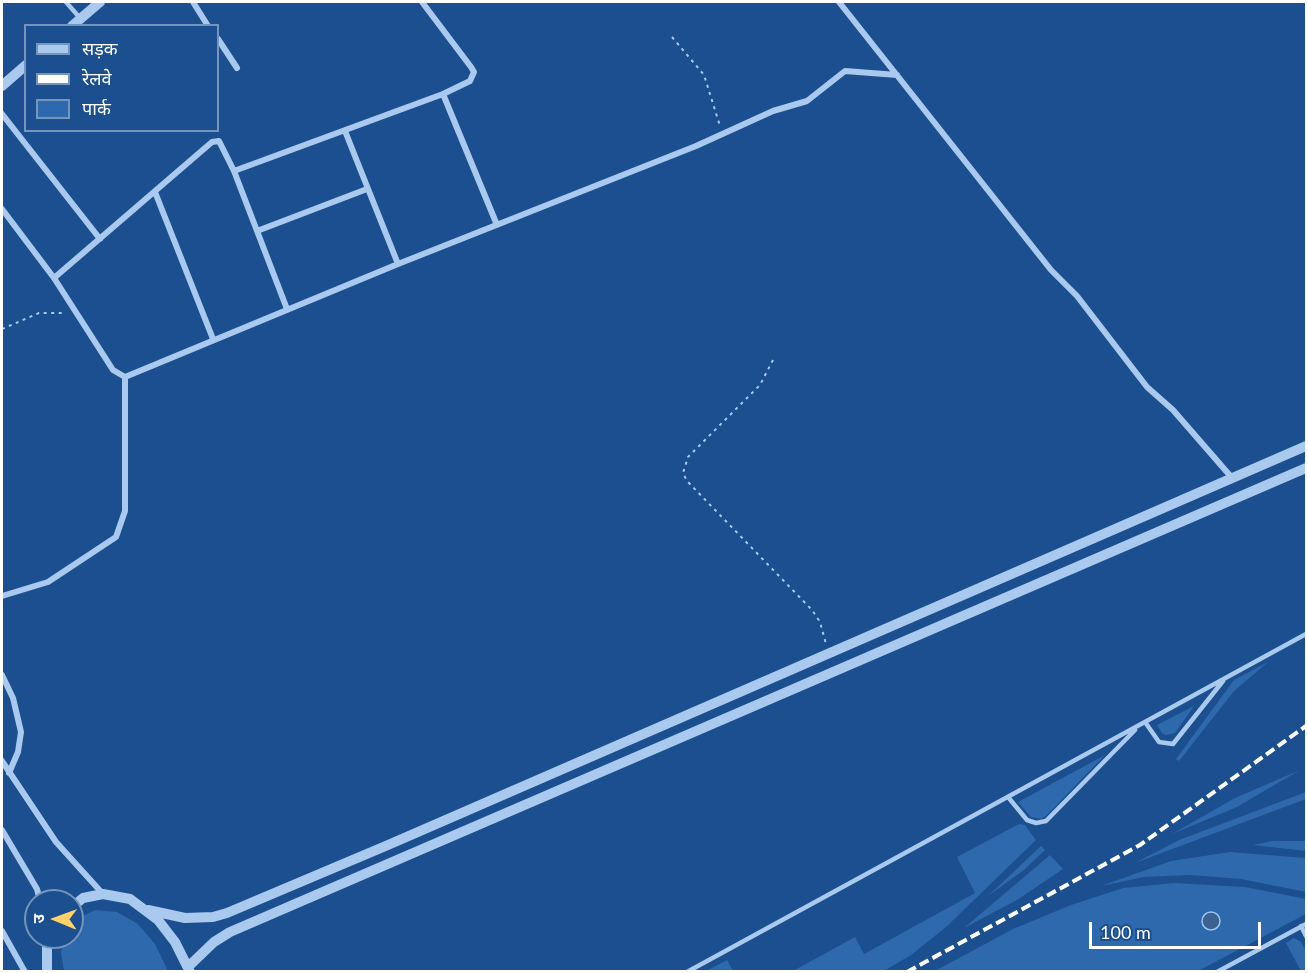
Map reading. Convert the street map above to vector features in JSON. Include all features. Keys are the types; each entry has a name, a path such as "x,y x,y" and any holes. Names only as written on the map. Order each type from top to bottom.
{"street":[{"path":"76,22 100,2"},
{"path":"193,2 207,24"},
{"path":"234,171 444,94 470,81 474,72 438,20 422,2"},
{"path":"839,2 1051,270 1077,296 1147,387 1173,410 1233,479"},
{"path":"219,41 237,69"},
{"path":"2,86 24,67"},
{"path":"125,377 213,339 723,134 773,111 807,101 845,71 897,75"},
{"path":"444,94 497,225"},
{"path":"2,114 100,239"},
{"path":"345,131 399,264"},
{"path":"54,278 216,140 222,143 234,171 287,309"},
{"path":"257,231 367,189"},
{"path":"155,192 213,339"},
{"path":"2,208 54,278 113,370 125,377"},
{"path":"2,596 48,582 116,537 125,511 125,377"},
{"path":"148,910 184,918 227,913 388,846 1306,446"},
{"path":"84,898 103,894 130,899 148,910 175,942 189,969 213,942 230,932 1306,468"},
{"path":"2,675 13,698 21,732 18,752 9,773"},
{"path":"2,761 57,842 103,894"},
{"path":"2,830 37,889"},
{"path":"2,931 25,972"},
{"path":"47,949 47,972"}],"lane":[{"path":"66,2 76,22"},
{"path":"687,972 1306,634"},
{"path":"1145,722 1159,742 1173,744 1225,679"},
{"path":"1008,797 1027,820 1035,823 1046,820 1138,726"},
{"path":"1217,972 1304,925 1306,936"}],"path":[{"path":"672,37 704,75 723,134"},
{"path":"2,328 39,313 75,312"},
{"path":"773,360 760,385 688,457 683,473 687,481 812,610 820,622 828,653"}],"green space":[{"path":"1268,662 1234,691 1179,761 1176,759 1234,680"},
{"path":"1194,706 1175,733 1166,735 1162,733 1157,725"},
{"path":"1105,755 1041,819 1031,817 1018,802"},
{"path":"1300,770 1237,807 1172,834 1235,798"},
{"path":"1306,792 1306,799 1135,863 1179,840"},
{"path":"1019,824 1025,825 1036,840 946,927 911,955 884,971 793,971 855,937 864,954 975,893 957,857"},
{"path":"1272,841 1306,841 1306,851 1253,845"},
{"path":"1041,846 1045,850 1024,870 988,896"},
{"path":"1230,852 1306,858 1306,892 1241,879 1190,875 1144,877 1101,886 1171,861"},
{"path":"1050,855 1063,869 1017,900 964,928"},
{"path":"1174,883 1245,887 1306,899 1306,914 1198,971 933,972 1013,929 1071,905 1123,888"},
{"path":"95,910 117,912 138,924 155,944 168,971 64,971 62,949 84,949 84,916"},
{"path":"1294,938 1301,942 1306,951 1306,971 1301,971 1286,943"},
{"path":"727,960 733,971 706,971"}],"shaded area":[{"path":"1211,912 1217,915 1220,921 1217,927 1211,930 1205,927 1202,921 1205,915"}],"railway":[{"path":"907,972 1140,845 1306,726"}]}
